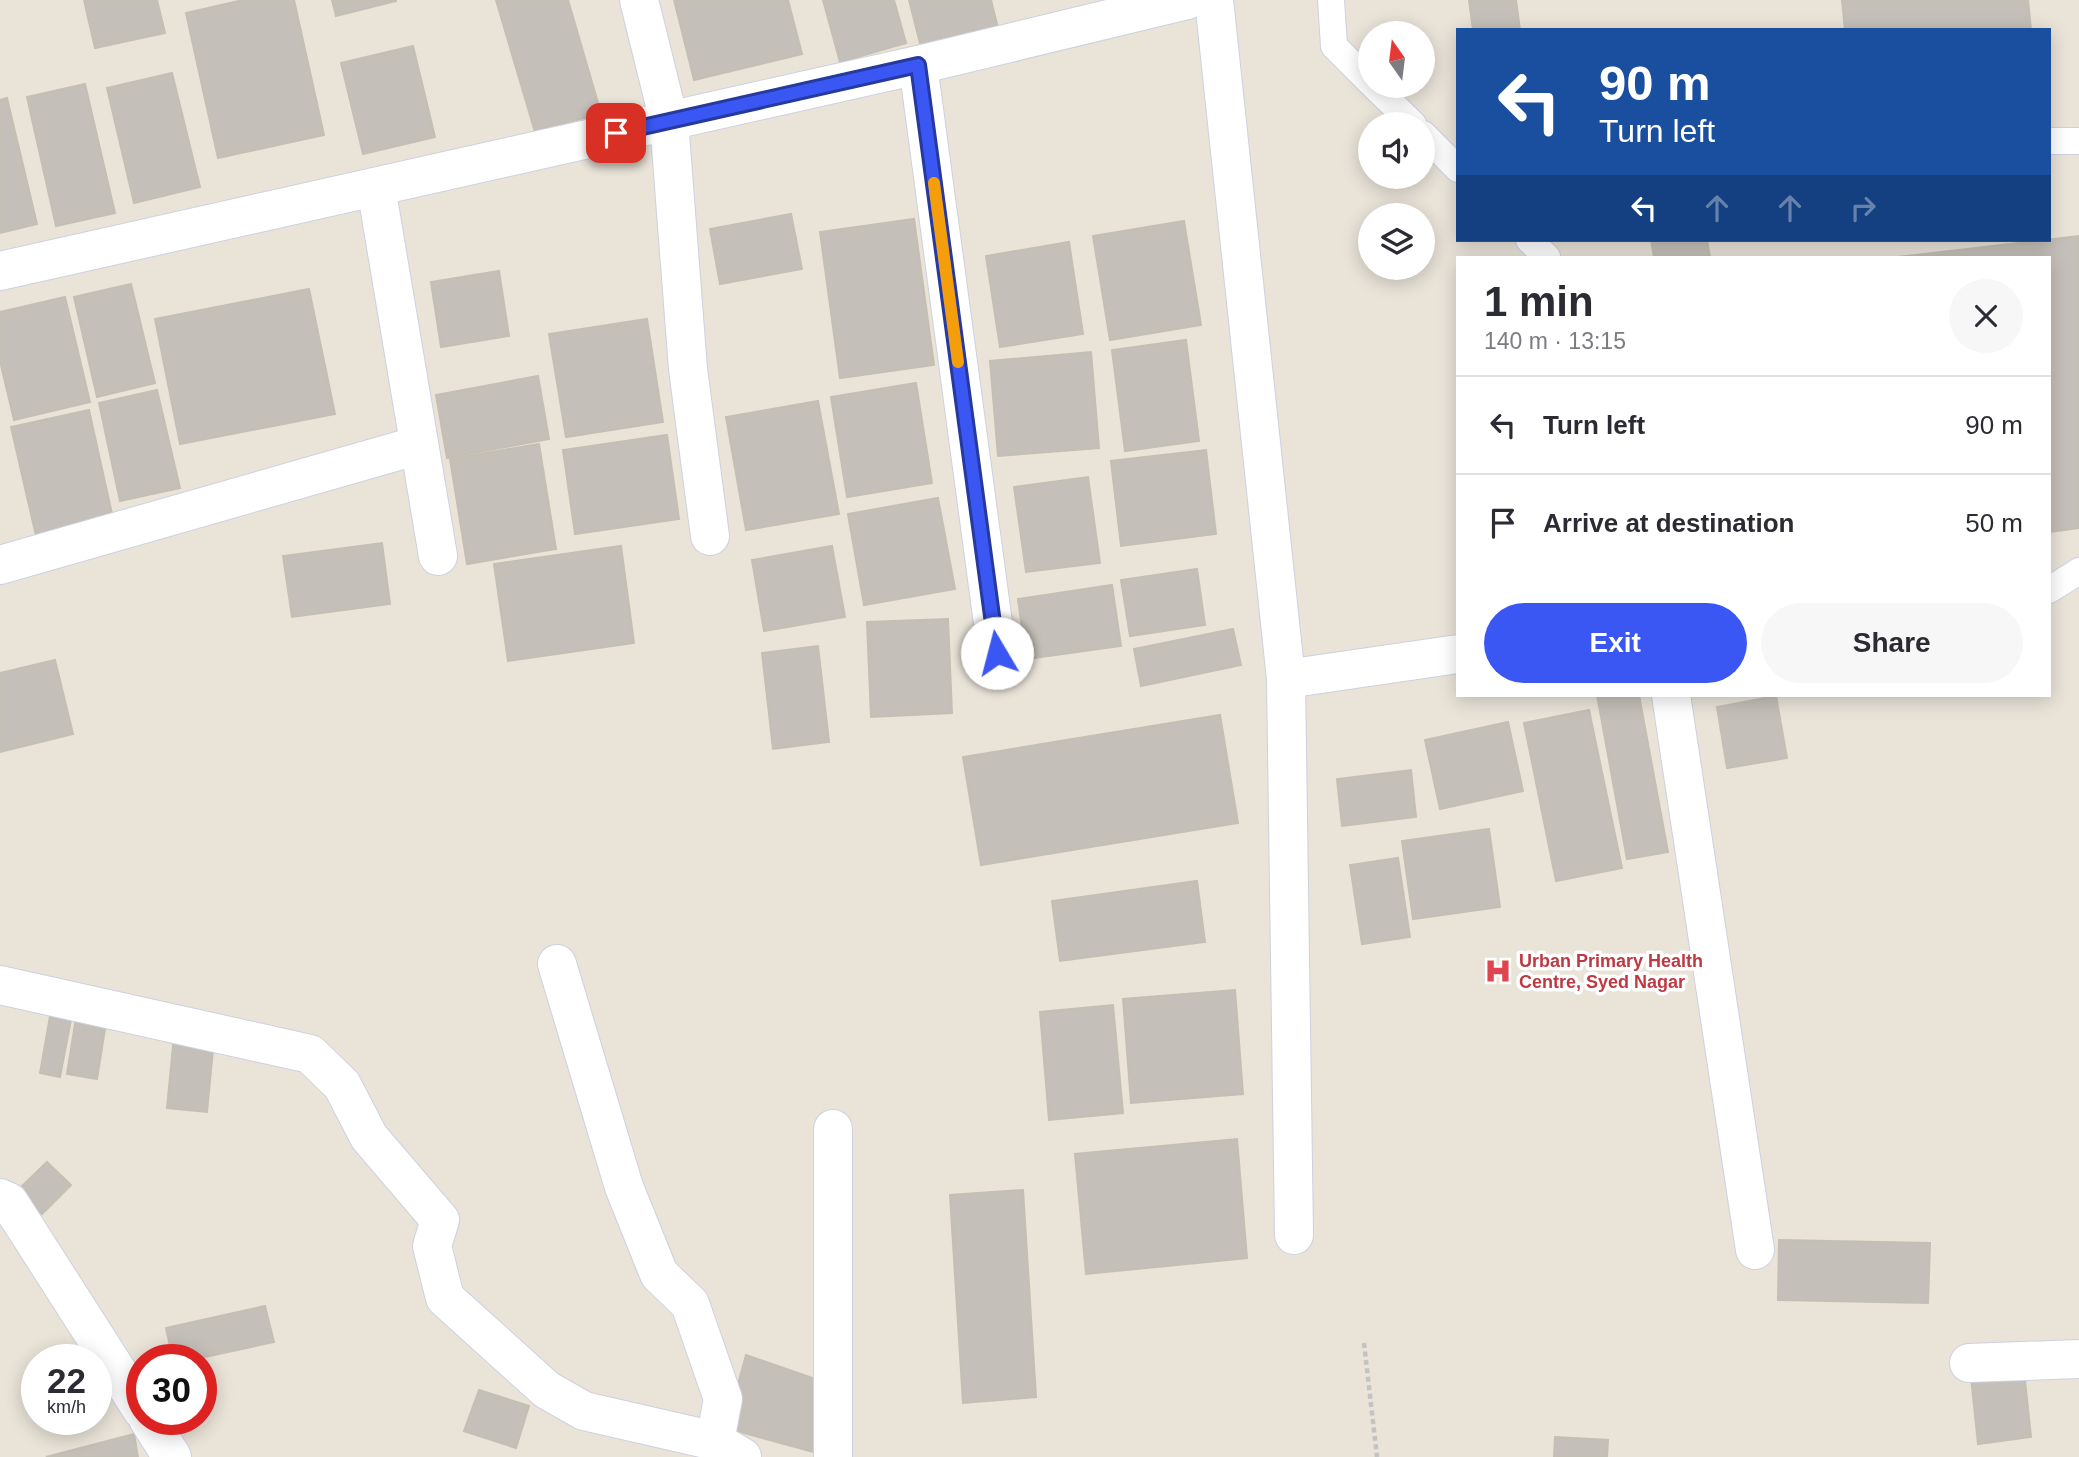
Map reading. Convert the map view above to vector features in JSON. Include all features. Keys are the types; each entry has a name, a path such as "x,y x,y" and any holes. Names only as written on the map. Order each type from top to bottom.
{"street":[{"path":"639,0 669,121 688,369 710,536"},
{"path":"0,271 918,65 1187,0"},
{"path":"1214,0 1286,679 1294,1235"},
{"path":"918,65 997,653"},
{"path":"376,187 438,556"},
{"path":"0,565 419,445"},
{"path":"1286,679 1456,654"},
{"path":"1671,697 1755,1250"},
{"path":"0,985 310,1054 342,1085 369,1137 440,1220 432,1246 445,1298 547,1390 584,1411 728,1449 723,1399 690,1304 659,1274 624,1187 557,964"},
{"path":"833,1457 834,1129"},
{"path":"3,1204 126,1386"},
{"path":"1969,1363 2079,1359"},
{"path":"158,1435 172,1457"}],"lane":[{"path":"1331,0 1334,46 1358,70"},
{"path":"1386,98 1401,112"},
{"path":"2051,141 2079,141"},
{"path":"1435,146 1456,167"},
{"path":"1531,242 1546,256"},
{"path":"2051,589 2079,571"}],"path":[{"path":"1364,1343 1377,1457"}],"building":[{"path":"84,0 157,0 165,33 95,48"},
{"path":"243,0 294,0 324,135 218,158 186,13"},
{"path":"332,0 396,0 396,1 336,16"},
{"path":"496,0 568,0 601,113 535,132"},
{"path":"674,0 788,0 802,54 694,80"},
{"path":"823,0 894,0 906,43 840,62"},
{"path":"909,0 991,0 998,28 921,47"},
{"path":"1469,0 1516,0 1520,28 1473,28"},
{"path":"1842,0 2028,0 2031,28 1845,28"},
{"path":"413,46 435,137 363,154 341,63"},
{"path":"172,73 200,187 134,203 107,88"},
{"path":"85,84 115,213 56,226 27,97"},
{"path":"7,98 37,224 0,233 0,100"},
{"path":"791,214 802,269 720,284 710,229"},
{"path":"914,219 934,365 840,378 820,232"},
{"path":"1184,221 1201,325 1110,340 1093,236"},
{"path":"2079,236 2079,528 2051,532 2051,256 1907,256 2027,242 2051,242 2051,239"},
{"path":"1069,242 1083,334 1000,347 986,256"},
{"path":"1651,242 1707,242 1710,256 1654,256"},
{"path":"499,271 509,336 441,347 431,282"},
{"path":"131,284 155,383 97,397 74,297"},
{"path":"309,289 335,414 180,444 155,319"},
{"path":"65,297 90,402 14,420 0,361 0,312"},
{"path":"647,319 663,422 566,437 549,334"},
{"path":"1186,340 1199,441 1125,451 1112,350"},
{"path":"1091,352 1099,448 998,456 990,361"},
{"path":"538,376 549,439 447,458 436,395"},
{"path":"916,383 932,483 847,497 831,397"},
{"path":"157,390 180,488 120,501 99,403"},
{"path":"818,401 839,514 746,530 726,417"},
{"path":"89,410 114,523 37,540 11,427"},
{"path":"667,435 679,519 575,534 563,450"},
{"path":"539,444 556,549 467,564 450,459"},
{"path":"1206,450 1216,534 1121,546 1111,461"},
{"path":"1088,477 1100,563 1026,572 1014,487"},
{"path":"938,498 955,589 864,605 848,514"},
{"path":"382,543 390,604 292,617 283,556"},
{"path":"621,546 634,643 508,661 494,564"},
{"path":"832,546 845,617 764,631 752,560"},
{"path":"1197,569 1205,625 1130,636 1121,580"},
{"path":"1112,585 1121,646 1026,659 1018,599"},
{"path":"948,619 952,713 871,717 867,622"},
{"path":"1233,629 1241,665 1141,686 1134,649"},
{"path":"818,646 829,742 773,749 762,653"},
{"path":"55,660 73,734 0,752 0,673"},
{"path":"1597,697 1639,697 1668,852 1627,859"},
{"path":"1776,697 1787,758 1727,768 1717,707"},
{"path":"1589,710 1622,868 1556,881 1524,723"},
{"path":"1220,715 1238,823 981,865 963,757"},
{"path":"1508,722 1523,791 1440,809 1425,740"},
{"path":"1411,770 1416,817 1342,826 1337,779"},
{"path":"1489,829 1500,907 1413,919 1402,841"},
{"path":"1398,858 1410,937 1362,944 1350,865"},
{"path":"1197,881 1205,942 1060,961 1052,901"},
{"path":"1235,990 1243,1094 1131,1103 1123,999"},
{"path":"52,1005 73,1009 60,1077 40,1073"},
{"path":"78,1005 108,1010 97,1079 67,1074"},
{"path":"1113,1005 1123,1113 1049,1120 1040,1012"},
{"path":"174,1036 214,1039 207,1112 167,1108"},
{"path":"1237,1139 1247,1258 1086,1274 1075,1154"},
{"path":"47,1162 71,1185 42,1214 18,1190"},
{"path":"1023,1190 1036,1397 963,1403 950,1195"},
{"path":"1779,1240 1930,1243 1928,1303 1778,1300"},
{"path":"265,1306 274,1342 217,1354 217,1344 170,1344 166,1328"},
{"path":"746,1355 821,1381 817,1453 726,1428"},
{"path":"2024,1371 2031,1437 1978,1444 1971,1377"},
{"path":"479,1390 529,1406 516,1448 464,1431"},
{"path":"134,1435 138,1457 46,1457"},
{"path":"1555,1437 1608,1440 1607,1457 1554,1457"}],"slow traffic":[{"path":"934,183 958,362"}],"place":[{"name":"Urban Primary Health Centre, Syed Nagar","path":"1498,971"}],"route":[{"path":"616,133 918,65 997,653"}]}
